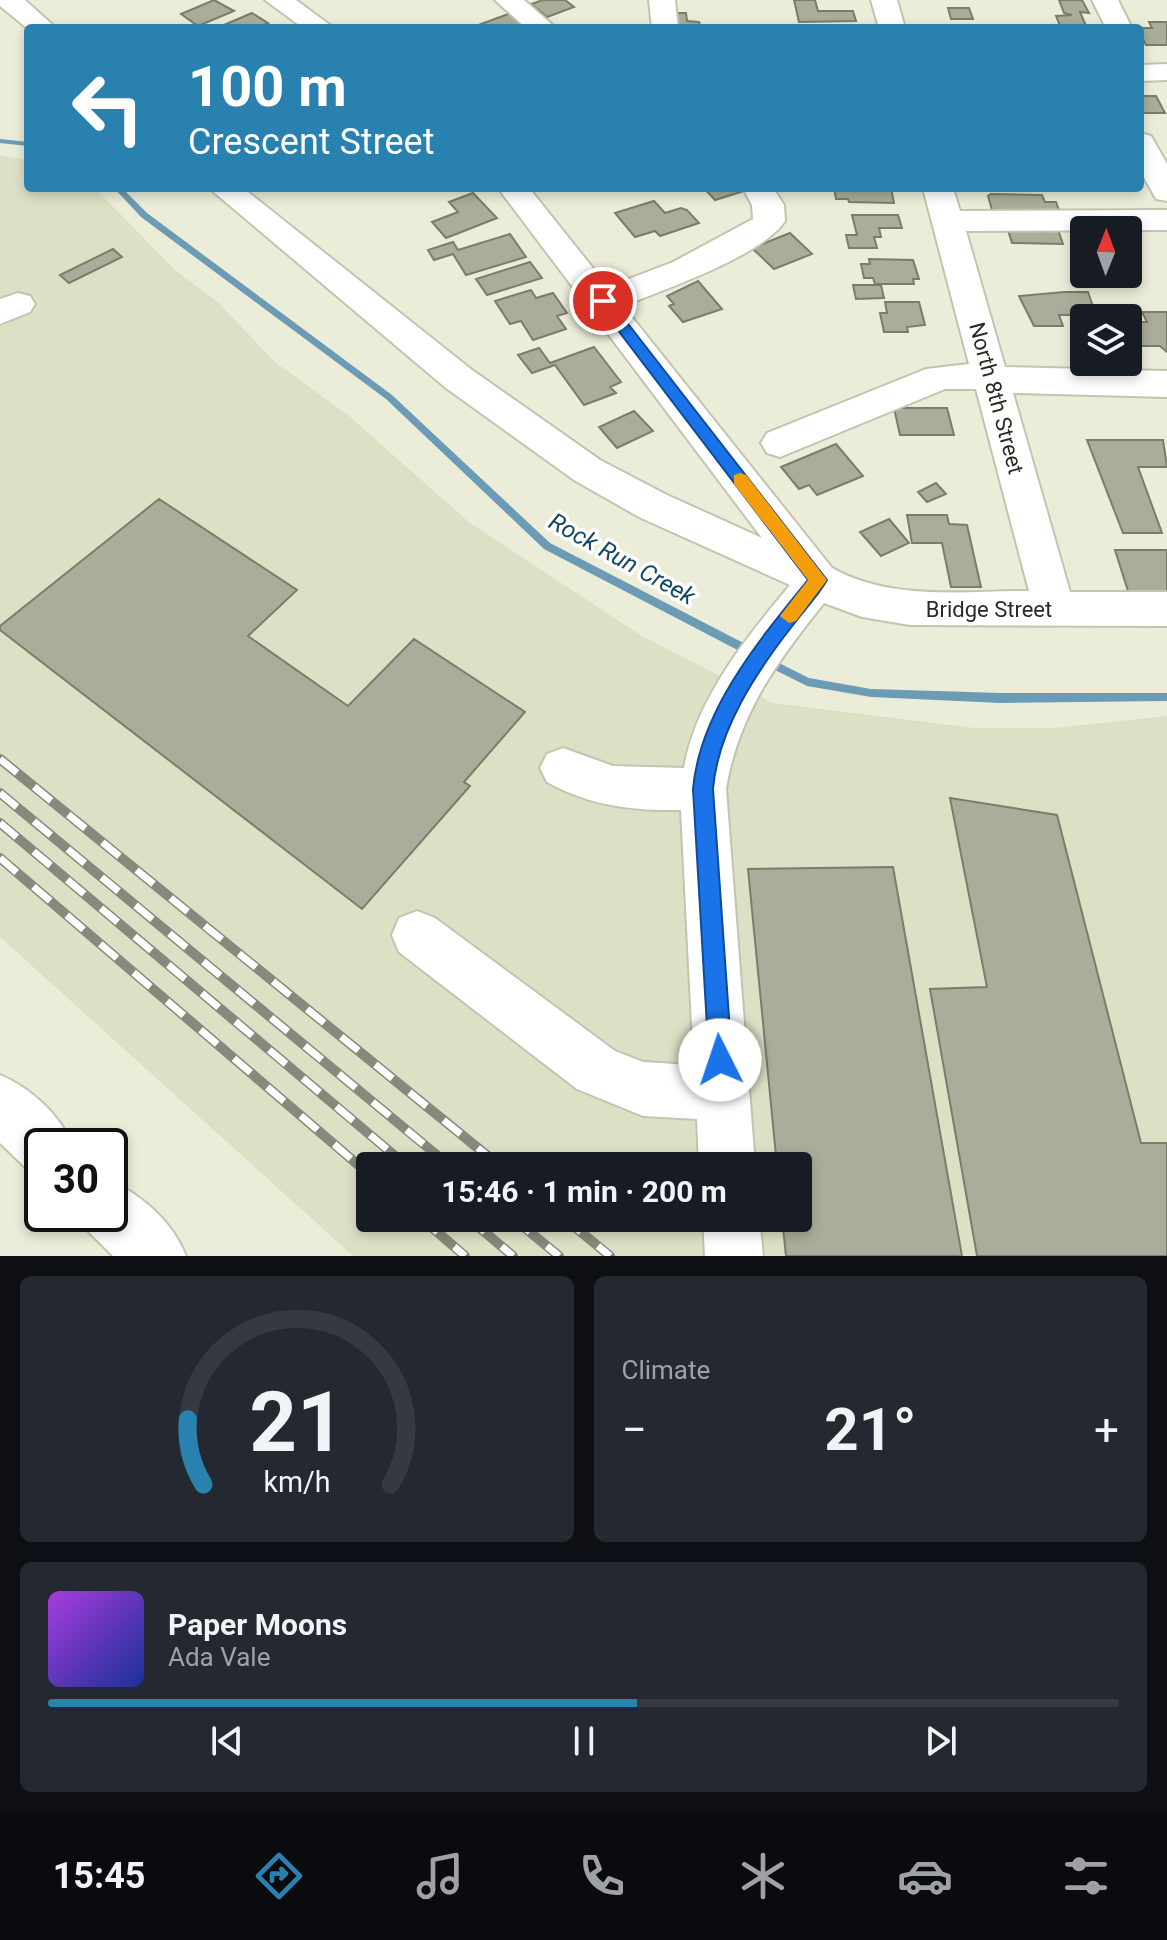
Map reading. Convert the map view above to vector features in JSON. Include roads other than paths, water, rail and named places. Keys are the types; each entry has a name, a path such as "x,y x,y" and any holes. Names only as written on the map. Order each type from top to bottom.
{"highway":[{"path":"0,1103 26,1128"},
{"path":"128,1229 156,1256"}],"street":[{"path":"9,0 38,24"},
{"path":"278,0 315,24"},
{"path":"508,0 538,24"},
{"path":"662,0 665,24"},
{"path":"884,0 891,24"},
{"path":"1105,0 1117,24"},
{"path":"1144,149 1167,192"},
{"name":"Bridge Street","path":"229,192 459,379 587,470 653,506 818,580 842,595 872,605 1167,609"},
{"path":"516,192 818,580 744,682 722,718 709,749 703,789 726,1152"},
{"path":"603,301 685,270 764,226 769,221 768,205 760,192"},
{"path":"943,204 1167,220"},
{"name":"North 8th Street","path":"943,204 1054,609"},
{"path":"780,443 939,378 957,375 993,380 1167,384"},
{"path":"563,768 580,779 610,787 703,789"},
{"path":"417,935 596,1070 624,1086 656,1094 722,1091"},
{"path":"732,1232 734,1256"}],"waterway":[{"name":"Rock Run Creek","path":"0,141 24,144"},
{"name":"Rock Run Creek","path":"122,192 144,215 389,397 547,546 753,653"},
{"name":"Rock Run Creek","path":"767,661 807,682 871,693 1001,698 1167,697"}],"railway":[{"path":"0,759 483,1152"},
{"path":"0,793 433,1152"},
{"path":"0,823 390,1152"},
{"path":"0,858 356,1163"},
{"path":"437,1232 465,1256"},
{"path":"485,1232 513,1256"},
{"path":"530,1232 559,1256"},
{"path":"581,1232 610,1256"}]}
